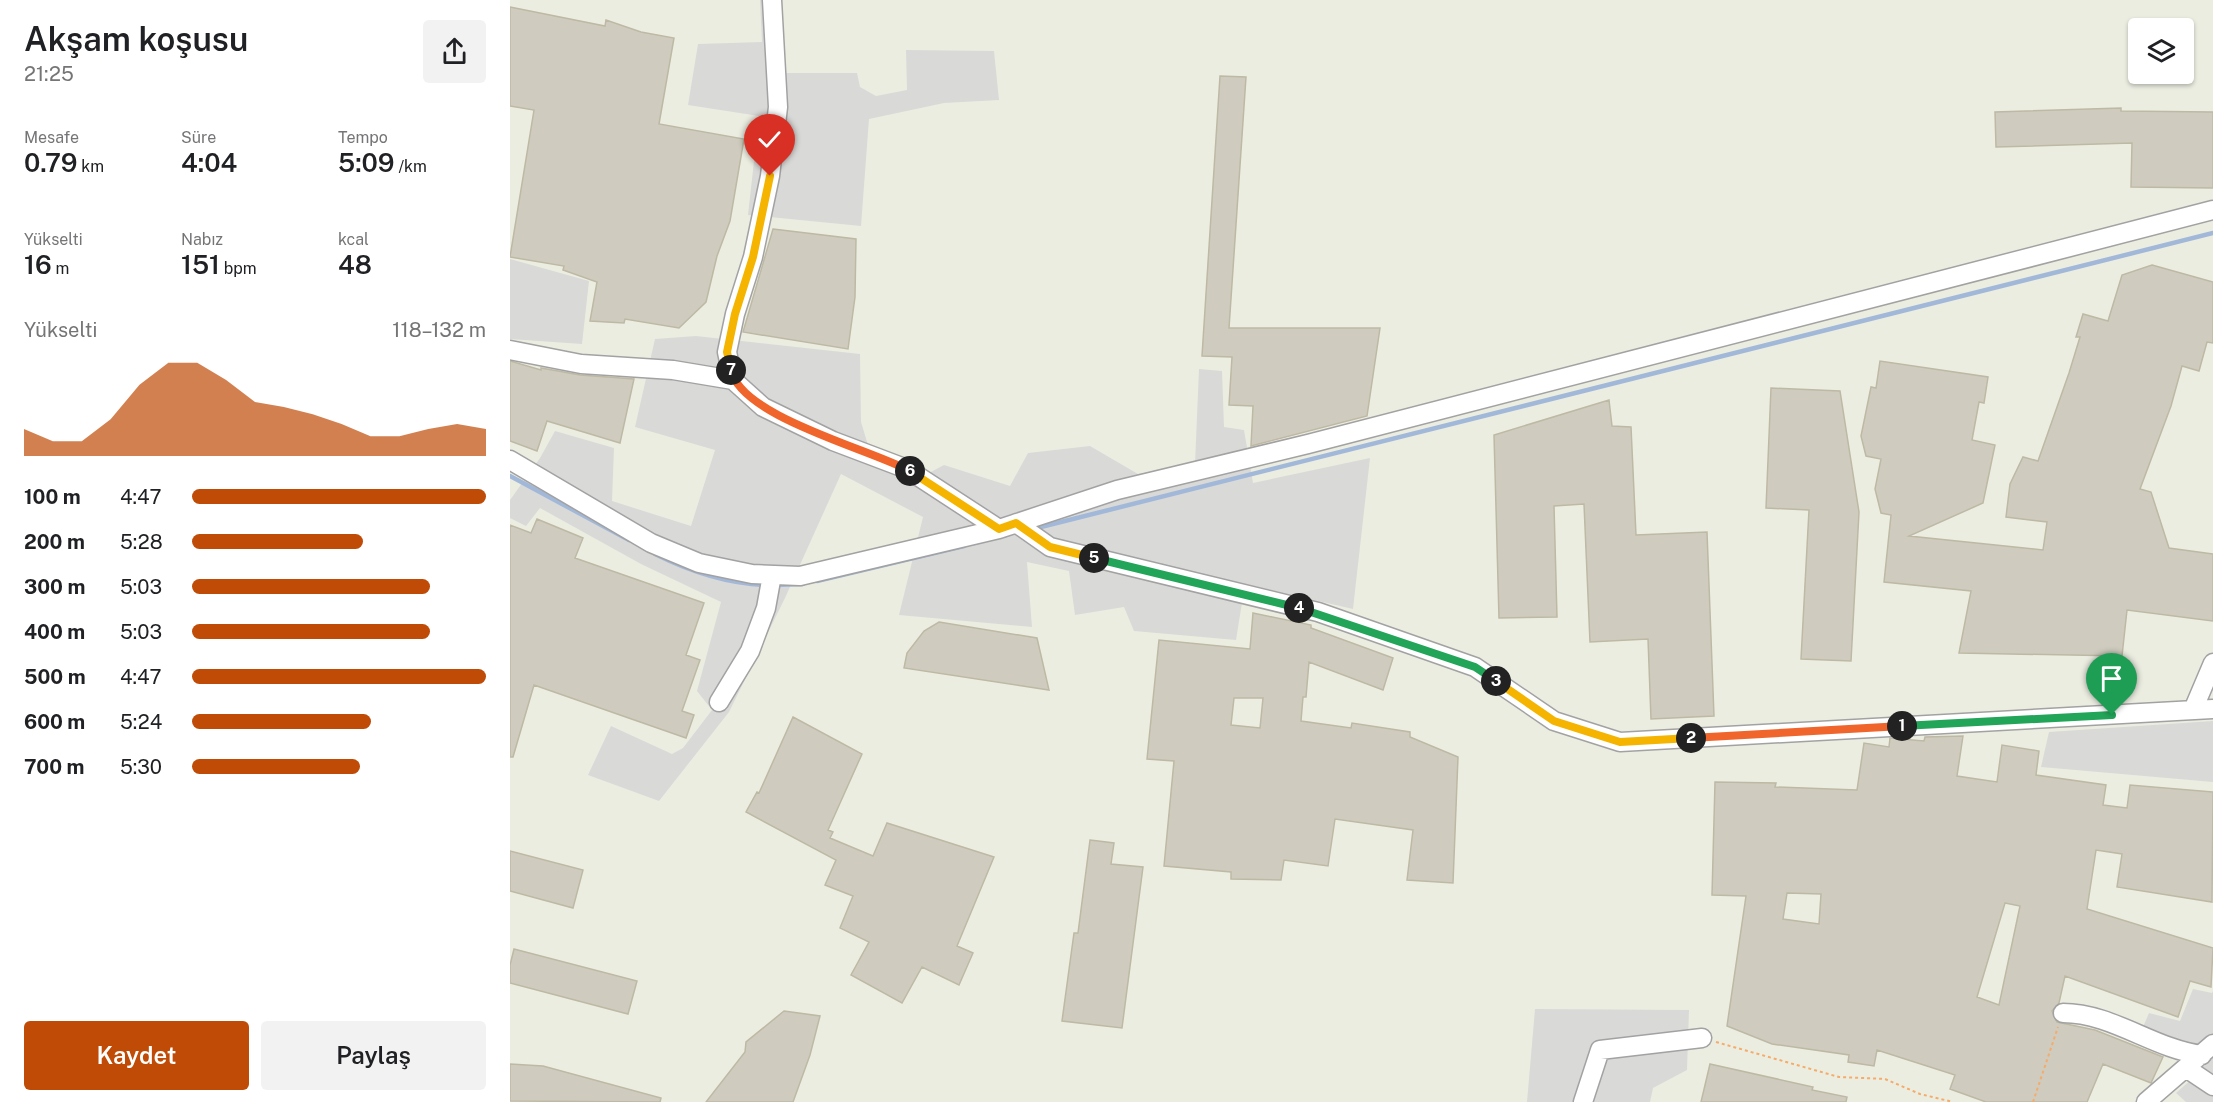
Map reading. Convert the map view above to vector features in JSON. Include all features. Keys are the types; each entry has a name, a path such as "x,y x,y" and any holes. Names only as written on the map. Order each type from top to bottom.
{"street":[{"path":"733,380 727,352 735,314 753,257 770,176 778,107 772,0"},
{"path":"510,460 651,543 699,563 752,574 771,582 1007,526 1117,490 1308,444 2213,210"},
{"path":"510,350 581,364 673,370 733,380 763,406 833,441 907,469 1007,526 1050,547 1318,612 1475,667 1554,721 1620,742 2213,709"},
{"path":"719,702 750,651 771,582"},
{"path":"2193,710 2213,663"},
{"path":"2063,1013 2083,1013 2182,1052 2207,1049"},
{"path":"1583,1102 1600,1050 1702,1038"},
{"path":"2146,1102 2207,1049"},
{"path":"2186,1068 2213,1086"}],"path":[{"path":"2033,1102 2063,1013"},
{"path":"1702,1038 1839,1077 1885,1079 1920,1094 1953,1102"}],"shaded area":[{"path":"760,0 777,0 781,73 857,73 860,87 876,96 907,90 906,50 994,51 999,100 944,103 869,119 861,226 748,215 759,116 688,105 698,44 762,42"},
{"path":"510,259 589,281 582,344 510,339"},
{"path":"696,336 860,354 861,422 868,445 929,473 944,465 1010,486 1028,453 1090,446 1138,474 1195,464 1199,369 1222,371 1224,427 1244,430 1253,483 1370,458 1353,609 1245,584 1236,640 1134,631 1124,607 1075,615 1069,571 1027,562 1032,627 899,615 923,517 841,474 785,598 729,712 659,801 588,775 611,726 672,754 683,748 712,710 697,691 721,602 641,564 540,508 526,526 510,518 510,500 540,458 555,431 614,448 612,501 691,526 715,450 635,427 655,339"},
{"path":"2213,721 2213,782 2041,767 2049,732"},
{"path":"2193,989 2212,993 2213,991 2213,1102 2186,1102 2176,1093 2202,1070 2140,1034 2149,1013 2180,1021"},
{"path":"1535,1009 1689,1010 1687,1070 1653,1088 1650,1102 1527,1102"}],"building":[{"path":"510,7 605,26 606,20 641,32 674,38 659,124 744,139 730,221 717,256 706,302 679,328 625,319 624,323 590,321 597,282 563,270 564,266 510,257 534,110 510,106"},
{"path":"1220,76 1246,77 1229,328 1380,328 1367,416 1251,446 1253,406 1229,405 1232,357 1202,356"},
{"path":"2121,108 2121,111 2213,112 2213,188 2131,187 2132,143 1996,147 1995,112"},
{"path":"773,229 856,239 855,297 848,349 743,332"},
{"path":"2152,265 2213,282 2213,343 2207,342 2199,371 2182,366 2171,406 2140,489 2151,492 2169,548 2213,554 2213,621 2127,610 2122,656 1959,653 1971,591 1884,582 1891,515 1881,513 1875,489 1881,459 1866,456 1861,436 1871,387 1876,388 1880,361 1988,377 1984,403 1979,402 1972,440 1995,445 1983,503 1909,536 2043,550 2047,522 2006,517 2010,484 2023,457 2038,461 2069,373 2080,337 2076,337 2083,314 2108,321 2122,275"},
{"path":"510,361 541,370 541,368 580,375 634,379 620,443 547,421 537,451 510,441"},
{"path":"1771,388 1840,391 1859,512 1851,661 1801,659 1809,510 1766,508"},
{"path":"1609,400 1612,426 1631,427 1636,535 1707,532 1714,716 1651,719 1648,639 1590,642 1584,504 1554,506 1557,617 1499,618 1494,435"},
{"path":"537,519 583,538 575,558 704,603 686,655 700,660 682,711 694,715 686,738 534,685 513,757 510,757 510,525 531,533"},
{"path":"1253,613 1311,625 1311,628 1393,658 1383,690 1309,662 1301,721 1351,728 1352,723 1410,732 1410,737 1458,757 1453,883 1407,880 1413,830 1335,819 1328,866 1284,860 1281,880 1231,879 1231,872 1164,866 1174,761 1147,759 1159,640 1250,649","holes":["1234,698 1263,698 1260,728 1231,725"]},
{"path":"939,622 1037,638 1049,690 904,668 907,653 924,631"},
{"path":"793,717 862,754 828,830 833,832 830,838 873,856 887,823 994,857 957,946 973,953 959,985 922,967 902,1003 851,975 869,942 840,928 853,896 825,885 836,860 746,812 757,792 759,793"},
{"path":"1963,736 1957,776 1997,782 2002,745 2039,751 2036,775 2106,785 2103,805 2127,808 2130,785 2213,792 2212,902 2117,887 2122,854 2096,850 2087,909 2213,948 2211,987 2190,981 2178,1017 2065,976 2059,1003 2052,1011 2057,1022 2095,1030 2163,1057 2151,1083 2103,1064 2087,1102 1986,1102 1950,1089 1955,1075 1877,1050 1874,1066 1848,1062 1849,1055 1772,1044 1727,1026 1746,896 1712,895 1715,782 1776,783 1775,787 1857,790 1864,743 1889,747 1890,738 1924,741 1925,737","holes":["1787,893 1821,894 1819,924 1783,919","2005,903 2020,906 1999,1005 1977,997"]},
{"path":"1090,840 1114,843 1111,864 1143,867 1122,1028 1062,1021 1074,933 1078,933"},
{"path":"510,851 583,870 573,908 510,891"},
{"path":"514,949 637,981 628,1014 510,983 510,965"},
{"path":"784,1011 820,1016 810,1055 793,1102 706,1102 745,1052 746,1042"},
{"path":"510,1064 543,1066 661,1098 660,1102 510,1101"},
{"path":"1710,1064 1813,1087 1812,1090 1847,1097 1846,1102 1701,1102"}],"waterway":[{"path":"1033,529 2213,233"},
{"path":"510,476 629,540"},
{"path":"817,581 964,546"},
{"path":"655,554 710,576 767,585"},
{"path":"776,585 803,584"}],"route":[{"path":"770,176 753,257 735,314 727,352 733,380 763,406 833,441 907,469 999,529 1016,523 1050,547 1318,612 1475,667 1554,721 1620,742 2112,715"}]}
